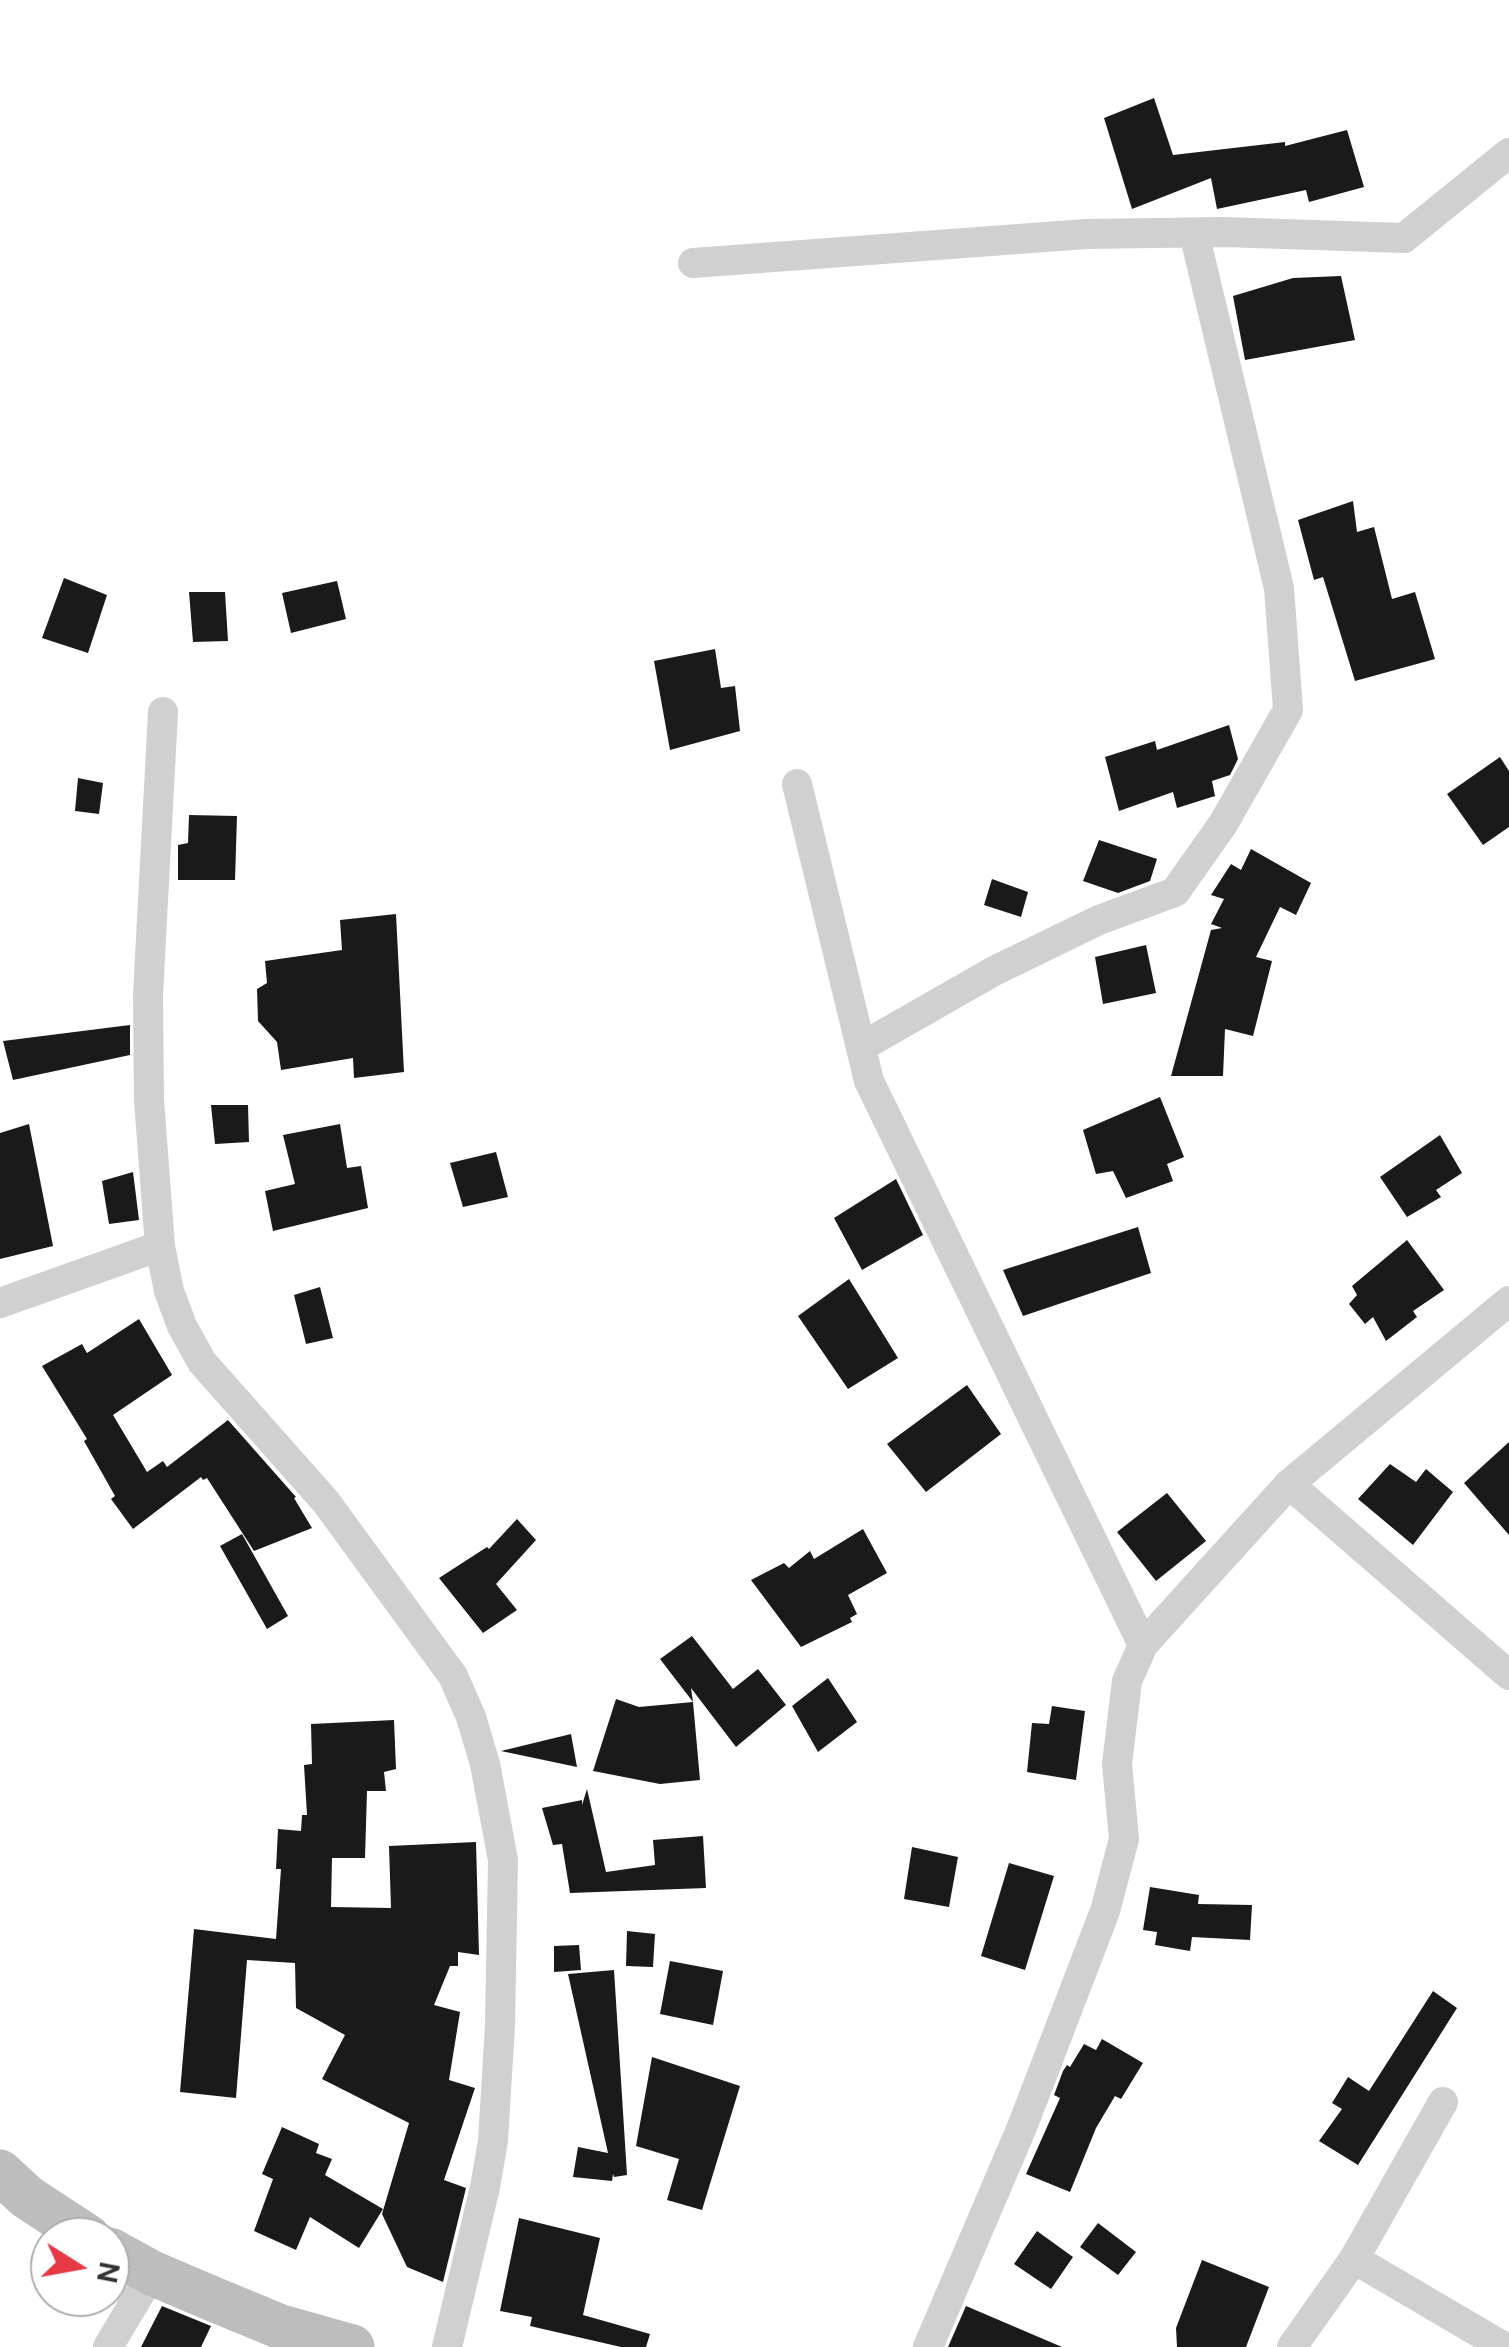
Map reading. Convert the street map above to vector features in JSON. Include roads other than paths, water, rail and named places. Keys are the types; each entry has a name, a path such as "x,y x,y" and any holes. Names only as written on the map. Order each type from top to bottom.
{"street":[{"path":"693,263 1086,234 1404,238 1509,153"},
{"path":"861,1047 994,971 1099,920 1175,892 1223,824 1288,710 1278,588 1194,233"},
{"path":"162,712 148,995 149,1100 160,1246 169,1291 202,1362 326,1502 452,1676 472,1717 503,1860 493,2141 447,2347"},
{"path":"797,784 869,1081 1143,1644"},
{"path":"0,1304 160,1246"},
{"path":"928,2347 1022,2127 1105,1911 1124,1840 1117,1764 1127,1681 1143,1644 1288,1484 1509,1301"},
{"path":"1288,1484 1509,1675"},
{"path":"1292,2347 1354,2259 1443,2102"},
{"path":"0,2172 27,2197 58,2217"},
{"path":"1354,2259 1504,2347"},
{"path":"130,2261 282,2327 352,2347"},
{"path":"108,2347 152,2273"}]}
